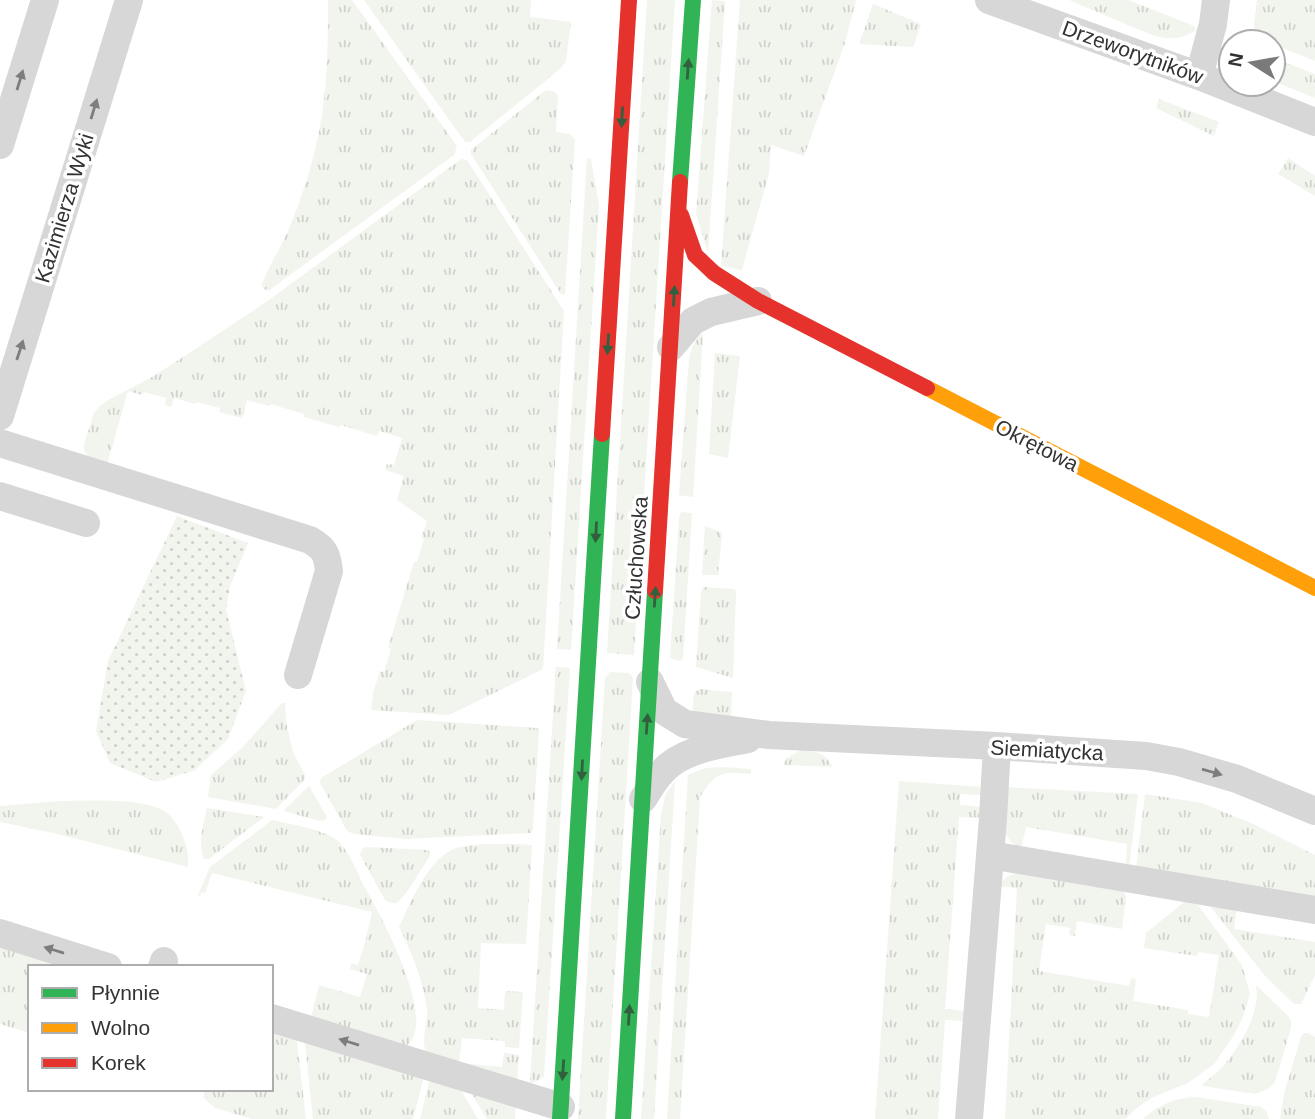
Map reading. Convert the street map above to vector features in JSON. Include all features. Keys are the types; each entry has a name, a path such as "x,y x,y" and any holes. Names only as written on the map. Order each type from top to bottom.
{"street":[{"path":"0,145 45,0"},
{"name":"Kazimierza Wyki","path":"0,415 129,0"},
{"name":"Człuchowska","path":"561,1113 629,0"},
{"name":"Człuchowska","path":"623,1119 693,0"},
{"name":"Drzeworytników","path":"989,0 1199,76 1315,122"},
{"path":"1199,76 1213,24 1216,0"},
{"name":"Okrętowa","path":"679,208 695,255 713,273 758,301 1315,588"},
{"path":"671,347 693,321 711,312 758,301"},
{"path":"0,443 310,540 321,546 328,558 329,571 296,656"},
{"path":"0,496 86,523"},
{"name":"Siemiatycka","path":"650,682 664,711 685,724 769,735 1146,756 1180,762 1237,779 1315,811"},
{"name":"Siemiatycka","path":"642,802 662,770 683,756 714,746 769,735"},
{"path":"969,1119 997,746"},
{"path":"990,855 1315,910"},
{"path":"0,933 102,965"},
{"path":"273,1019 414,1062 561,1113"}],"green space":[{"path":"328,0 352,0 457,146 454,155 268,291 262,284 294,217 318,137 326,81"},
{"path":"364,0 531,0 530,17 571,22 566,61 560,69 470,142 465,142"},
{"path":"647,0 675,0 634,655 607,653"},
{"path":"712,0 725,1 708,253 696,214"},
{"path":"740,0 856,0 845,43 804,156 771,145 769,173 742,270 721,266"},
{"path":"1069,0 1128,0 1194,26 1196,30 1180,37 1158,37"},
{"path":"1257,0 1315,0 1315,61 1287,50 1287,28 1254,28"},
{"path":"873,4 921,24 913,47 859,44"},
{"path":"1287,63 1315,74 1315,98 1287,87"},
{"path":"546,90 558,95 556,132 570,134 575,140 564,295 471,154 472,149"},
{"path":"1159,99 1219,122 1214,136 1156,108"},
{"path":"587,158 591,159 599,205 571,650 557,649"},
{"path":"1288,158 1315,176 1315,196 1278,174"},
{"path":"461,159 467,160 564,311 543,669 449,715 371,710 373,693 380,671 384,672 391,649 388,648 414,562 417,562 427,521 397,500 404,476 385,470 387,464 394,465 402,438 379,431 377,436 341,425 339,427 271,404 269,406 247,400 242,418 219,412 220,408 174,398 171,407 165,405 166,398 128,391 106,468 92,463 84,450 84,444 94,413 100,406 152,377 269,300"},
{"path":"703,333 693,497 679,495 689,359 694,344"},
{"path":"715,353 740,356 728,458 709,454"},
{"path":"681,512 692,513 683,659 680,661 670,658"},
{"path":"177,516 248,543 230,586 226,609 246,691 228,739 195,770 156,782 110,763 96,731 108,661"},
{"path":"705,526 722,533 718,575 702,575"},
{"path":"704,587 736,591 733,678 696,667 701,592"},
{"path":"556,667 570,668 544,1076 530,1083"},
{"path":"610,672 629,673 633,678 606,1119 578,1119 605,678"},
{"path":"700,689 732,692 731,720 692,716 694,693"},
{"path":"282,703 285,703 293,752 305,779 276,809 208,797 211,775 242,748"},
{"path":"417,720 537,728 539,730 531,833 405,839 347,831 320,783 321,778"},
{"path":"801,750 820,754 832,767 783,765 787,758"},
{"path":"705,768 751,769 751,774 721,775 711,782 700,797 680,1119 667,1119 688,775"},
{"path":"675,781 654,1119 641,1119 661,814 666,794"},
{"path":"899,781 982,787 981,795 960,794 960,805 980,807 978,818 959,817 945,1009 965,1011 964,1021 945,1020 938,1119 875,1119"},
{"path":"309,786 327,817 325,820 283,811"},
{"path":"1004,787 1138,794 1129,867 1126,867 1127,844 1026,827 1021,849 1007,837 1004,830"},
{"path":"1145,794 1202,803 1253,824 1315,855 1315,898 1136,869"},
{"path":"60,801 131,802 145,804 167,813 174,820 186,847 188,867 0,822 0,806"},
{"path":"207,808 264,817 209,859 204,859 201,840"},
{"path":"272,820 326,834 339,842 350,856 393,942 412,993 416,1016 414,1035 404,1047 311,1018 319,985 360,997 367,974 350,969 351,963 358,965 372,912 212,873 205,893 198,895 210,867"},
{"path":"475,845 532,845 526,944 481,943 478,1008 504,1010 505,991 523,992 519,1048 505,1047 505,1041 462,1038 459,1063 502,1067 504,1053 519,1055 517,1084 427,1054 424,1043 427,1011 423,989 413,957 399,927 423,880 449,851"},
{"path":"362,849 427,850 430,856 403,896 393,903 385,900 360,855"},
{"path":"1021,872 1123,890 1126,897 1122,929 1077,921 1075,936 1069,935 1070,928 1046,924 1039,971 1129,986 1131,978 1136,979 1133,1001 1188,1010 1188,1014 1209,1017 1219,955 1198,952 1197,956 1144,948 1146,933 1184,902 1198,905 1242,965 1250,994 1234,1035 1214,1064 1188,1083 1151,1098 1126,1119 1005,1119 1017,888 997,885 1008,876"},
{"path":"1206,901 1237,906 1234,929 1315,942 1315,975 1301,1004 1294,1004 1265,976"},
{"path":"0,944 69,965 28,965 28,1032 0,1024"},
{"path":"1256,985 1291,1021 1275,1082 1268,1089 1255,1094 1203,1086 1224,1065 1243,1038 1256,1006"},
{"path":"273,1027 296,1033 306,1119 252,1119 215,1108 203,1097 204,1091 273,1091"},
{"path":"1304,1033 1315,1037 1315,1119 1280,1119 1284,1094"},
{"path":"304,1035 425,1073 413,1119 313,1119"},
{"path":"431,1075 456,1082 478,1119 420,1119"},
{"path":"466,1085 516,1101 515,1119 487,1119"},
{"path":"1195,1097 1261,1107 1269,1119 1143,1119 1167,1103"}],"traffic: fast":[{"path":"680,182 693,0"},
{"path":"560,1119 602,434"},
{"path":"623,1119 655,591"}],"traffic: slow":[{"path":"927,388 1315,588"}],"traffic: jam":[{"path":"602,434 629,0"},
{"path":"655,591 680,182"},
{"path":"681,215 695,255 714,273 758,301 927,388"}]}
